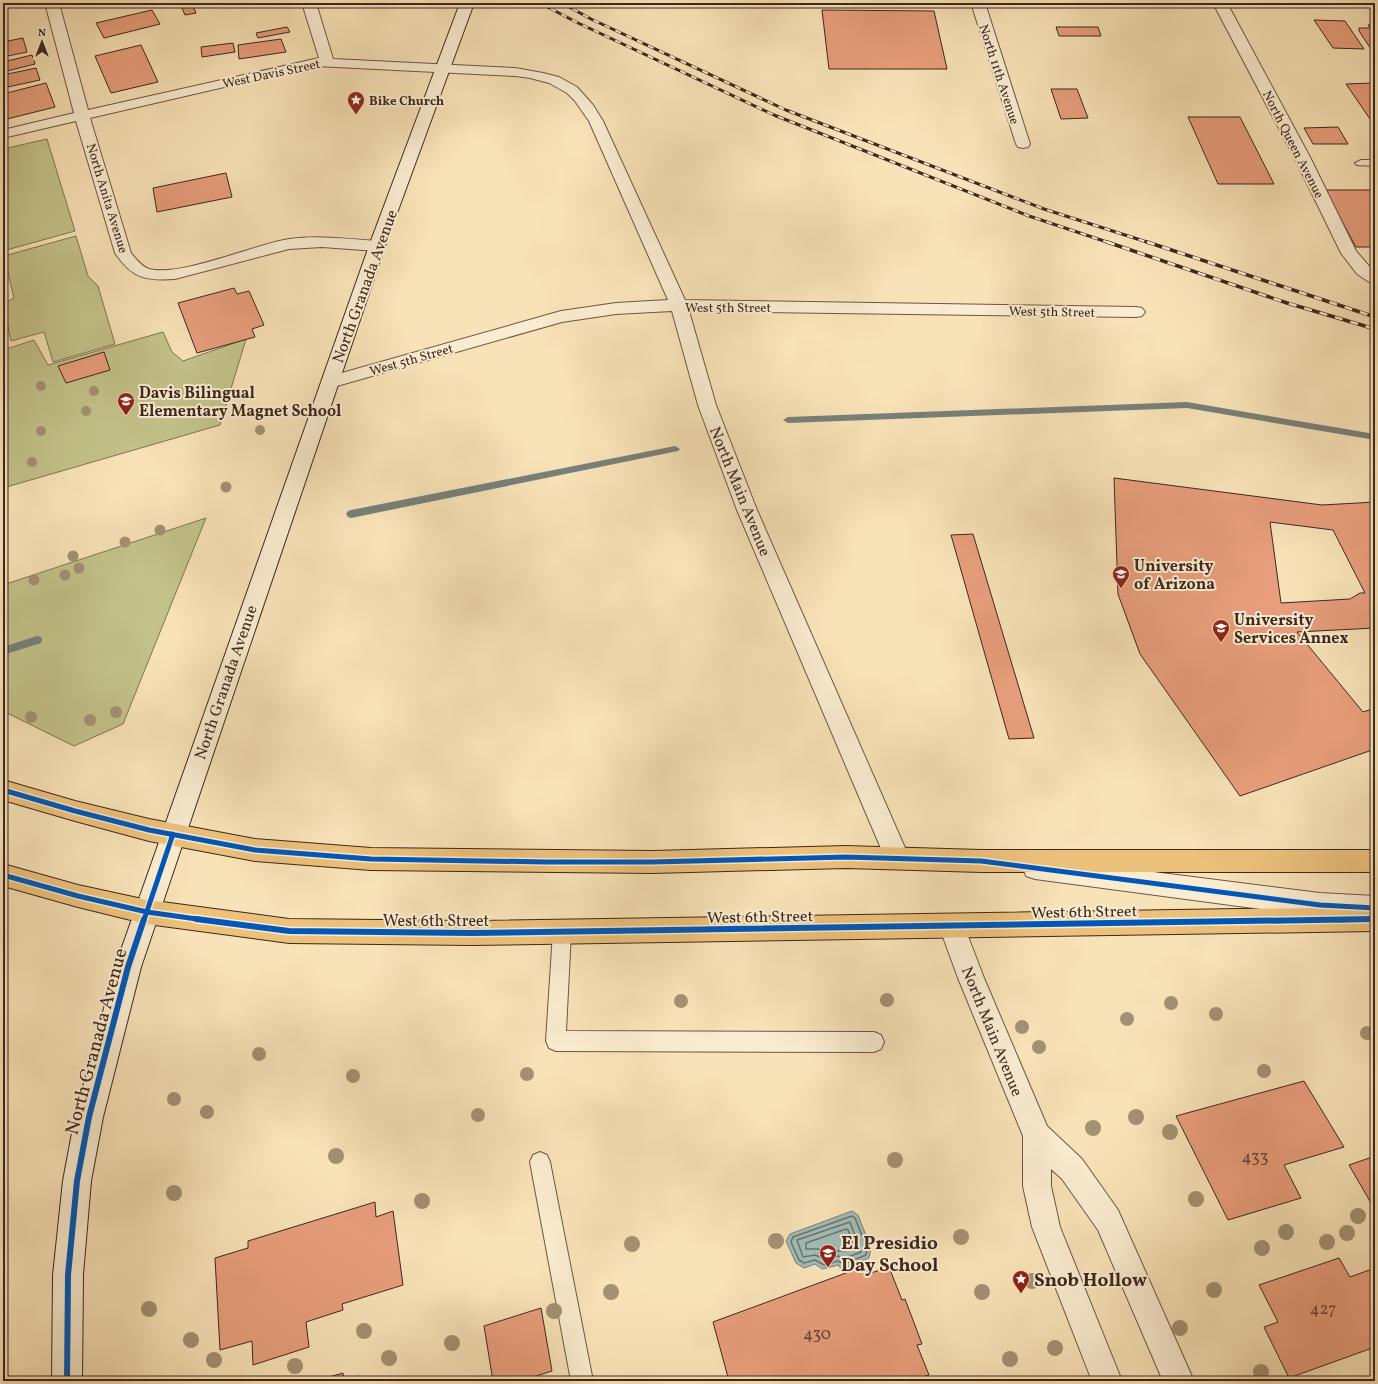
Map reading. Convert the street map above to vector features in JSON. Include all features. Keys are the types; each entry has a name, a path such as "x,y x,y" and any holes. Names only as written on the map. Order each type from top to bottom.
{"main road":[{"name":"West 6th Street","path":"3,790 148,830 255,850 371,859 653,862 897,857 981,861 1375,861"},
{"name":"West 6th Street","path":"3,875 78,896 147,912 289,931 464,933 562,932 1375,919"}],"street":[{"name":"North Anita Avenue","path":"52,3 82,116 123,253 132,266 146,273 176,274 289,244 326,243 377,246"},
{"path":"309,3 327,62"},
{"name":"North Granada Avenue","path":"67,1381 68,1275 77,1181 89,1116 124,980 173,834 377,246 467,3"},
{"name":"North 11th Avenue","path":"978,3 1023,144"},
{"name":"North Queen Avenue","path":"1220,3 1303,159 1349,253 1363,270 1375,278"},
{"name":"West Davis Street","path":"3,134 307,63 327,62 443,67 539,75 555,80 573,90 585,103 596,122"},
{"name":"North Main Avenue","path":"596,122 679,306 707,405 748,510 897,857"},
{"name":"West 5th Street","path":"330,382 568,315 593,310 629,307 679,306 1136,312"},
{"name":"West 6th Street","path":"981,861 1320,906 1375,908"},
{"name":"North Main Avenue","path":"952,926 971,978 1037,1136 1037,1186 1046,1227 1108,1381"},
{"name":"North Main Avenue","path":"1037,1136 1072,1169 1108,1220 1179,1381"}],"lane":[{"path":"1361,163 1375,163"},
{"path":"562,932 556,1041 874,1042"},
{"path":"540,1162 582,1381"}],"shaded area":[{"path":"47,139 75,231 3,251 3,149"},
{"path":"76,236 88,276 98,286 115,344 53,362 44,332 11,341 3,304 14,298 4,256"},
{"path":"163,332 172,352 183,361 246,339 220,425 3,488 3,350 34,340 48,365"},
{"path":"206,518 123,724 74,746 3,711 3,585"}],"water":[{"path":"852,1211 858,1215 871,1248 869,1258 841,1270 839,1265 822,1269 815,1264 804,1268 796,1263 786,1241 790,1234"}],"building":[{"path":"193,6 196,13 185,15 182,8"},
{"path":"152,10 160,24 104,38 96,23"},
{"path":"822,10 934,11 947,69 829,69"},
{"path":"1314,20 1345,21 1364,49 1333,48"},
{"path":"1368,25 1375,25 1375,55 1359,31 1359,28 1370,28"},
{"path":"287,27 290,32 258,38 256,33"},
{"path":"1056,27 1098,27 1101,36 1059,36"},
{"path":"23,38 27,52 3,57 3,42"},
{"path":"281,39 286,52 239,59 238,45"},
{"path":"233,43 235,52 202,57 201,47"},
{"path":"141,45 158,82 111,93 95,56"},
{"path":"32,55 35,64 3,72 3,62"},
{"path":"36,68 40,80 3,88 3,75"},
{"path":"46,83 55,107 3,120 3,94"},
{"path":"1375,83 1375,119 1370,119 1346,84"},
{"path":"1051,89 1077,89 1088,118 1061,119"},
{"path":"1188,117 1240,117 1274,184 1218,184"},
{"path":"1338,127 1348,144 1313,144 1304,128"},
{"path":"226,173 232,197 157,212 153,188"},
{"path":"1325,190 1375,190 1375,247 1356,247"},
{"path":"234,288 237,294 249,291 264,325 252,329 255,337 197,353 178,303"},
{"path":"104,352 110,370 66,383 58,366"},
{"name":"University Services Annex","path":"1114,478 1322,505 1375,502 1375,628 1297,632 1363,712 1375,708 1375,749 1240,796 1140,654 1118,594","holes":["1270,522 1333,530 1365,593 1360,593 1350,599 1281,603"]},
{"path":"973,534 1034,738 1009,739 951,535"},
{"path":"1304,1081 1344,1147 1284,1165 1301,1198 1228,1220 1176,1116"},
{"path":"1375,1156 1375,1210 1349,1165"},
{"path":"375,1202 376,1217 393,1211 403,1285 342,1304 343,1310 306,1322 309,1347 253,1365 252,1341 220,1350 215,1258 248,1248 248,1241"},
{"path":"1339,1258 1350,1277 1375,1268 1375,1347 1289,1378 1264,1327 1278,1322 1259,1285"},
{"path":"865,1266 868,1274 889,1267 902,1300 905,1299 922,1344 917,1345 929,1375 909,1381 729,1381 713,1322"},
{"path":"541,1308 552,1371 520,1381 493,1381 484,1326"},
{"path":"343,1373 344,1380 360,1376 361,1381 315,1381"}],"waterway":[{"path":"788,420 1187,405 1375,437"},
{"path":"351,514 675,449"},
{"path":"3,651 37,640"}],"railway":[{"path":"540,3 576,22 774,115 1029,216 1107,242"},
{"path":"562,3 591,19 786,110 1044,209 1150,243"},
{"path":"1107,242 1287,303 1375,329"},
{"path":"1147,242 1375,317"}],"cycle path":[{"path":"3,790 75,811 149,830 255,850 371,859 545,862 653,862 846,857 981,861 1320,905 1375,908"},
{"path":"67,1381 68,1275 77,1181 89,1117 128,967 173,834"},
{"path":"3,875 78,896 147,912 289,931 471,933 1375,919"}],"place":[{"name":"Bike Church","path":"356,115"},
{"name":"Davis Bilingual Elementary Magnet School","path":"126,416"},
{"name":"University of Arizona","path":"1121,589"},
{"name":"University Services Annex","path":"1221,643"},
{"name":"El Presidio Day School","path":"828,1268"},
{"name":"Snob Hollow","path":"1021,1294"}]}
